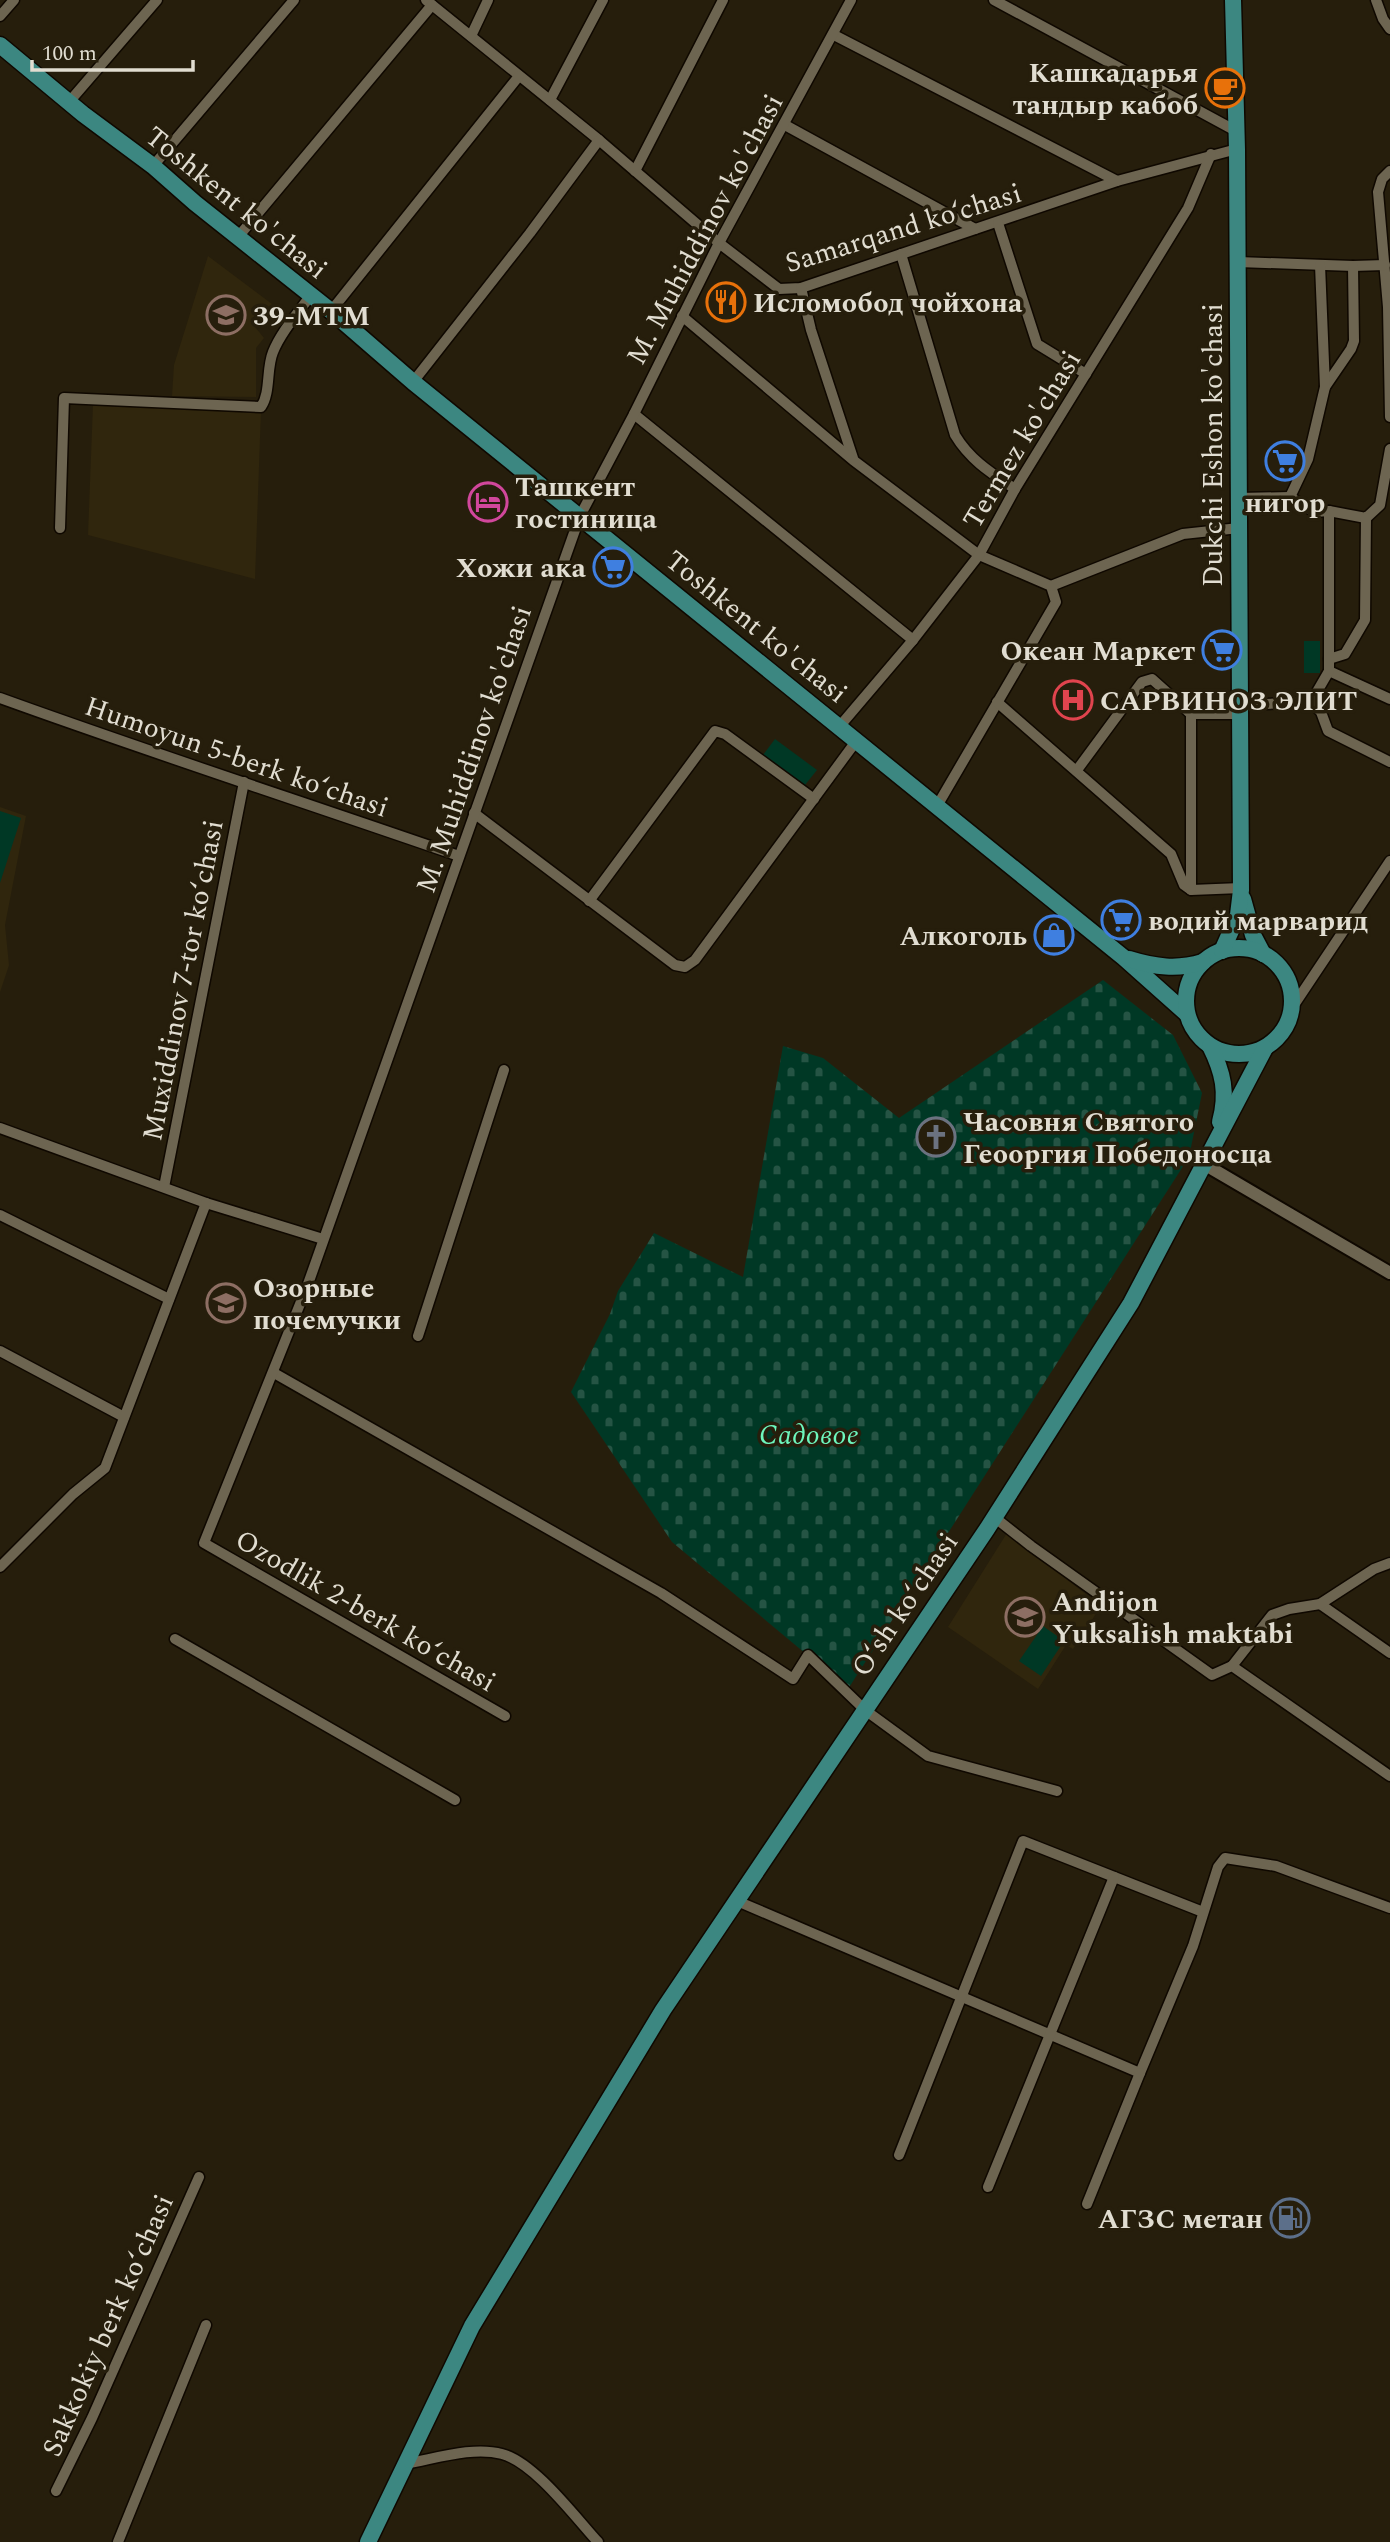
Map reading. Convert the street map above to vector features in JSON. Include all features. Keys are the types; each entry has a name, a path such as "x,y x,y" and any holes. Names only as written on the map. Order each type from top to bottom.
{"main road":[{"name":"Dukchi Eshon ko'chasi","path":"1233,0 1237,149 1241,889"},
{"name":"Toshkent ko'chasi","path":"0,45 153,166 331,311 413,382 1123,957 1187,1014"},
{"path":"1222,951 1238,915 1241,889"},
{"path":"1241,889 1248,920 1263,954"},
{"path":"1123,957 1145,964 1186,967 1222,951 1236,948 1263,954 1276,963 1286,976 1292,992 1292,1008 1287,1024 1278,1038 1265,1048 1237,1055 1210,1046 1199,1037 1187,1014 1186,999 1194,972 1204,961"},
{"path":"1210,1046 1220,1066 1224,1084 1224,1107 1214,1145"},
{"path":"1214,1145 1265,1048"},
{"name":"Oʻsh koʻchasi","path":"369,2542 472,2326 663,2010 1056,1424 1131,1303 1214,1145"}],"street":[{"path":"0,16 14,0"},
{"path":"69,102 156,0"},
{"path":"153,166 294,0"},
{"path":"471,36 488,0"},
{"path":"550,100 603,0"},
{"path":"635,171 723,0"},
{"name":"M. Muhiddinov ko'chasi","path":"204,1543 239,1451 274,1373 580,516 719,243 851,0"},
{"path":"994,0 1236,131"},
{"path":"1376,0 1390,29"},
{"path":"238,237 429,3"},
{"name":"Samarqand ko‘chasi","path":"429,3 599,140 719,243 779,289 801,288 1117,181 1237,149"},
{"path":"834,35 1117,181"},
{"path":"331,311 519,76"},
{"path":"785,125 975,229"},
{"path":"413,382 599,140"},
{"name":"Termez ko'chasi","path":"839,727 913,640 979,555 1015,489 1188,208 1212,154"},
{"path":"1390,171 1382,179 1378,192 1385,265 1390,417"},
{"path":"998,223 1037,344 1086,374"},
{"path":"901,254 955,435 965,452 977,464 1015,489"},
{"path":"1238,262 1385,265"},
{"path":"1290,497 1308,459 1325,387 1320,265"},
{"path":"1325,387 1354,341 1353,266"},
{"path":"801,288 811,330 853,460"},
{"path":"60,528 65,398 261,407 274,350 311,295"},
{"path":"682,316 853,460 979,555 1051,586 1183,534 1239,528"},
{"path":"634,414 913,640"},
{"path":"1329,659 1345,654 1365,620 1366,518 1380,505 1390,449"},
{"path":"1239,498 1290,497 1315,512 1366,518"},
{"path":"1311,702 1329,671 1329,512"},
{"path":"937,806 1056,602 1051,586"},
{"path":"1329,671 1390,699"},
{"path":"1077,770 1142,682 1152,679 1191,714 1311,702"},
{"name":"Humoyun 5-berk koʻchasi","path":"0,698 459,856"},
{"path":"997,702 1171,854 1184,886 1191,890 1241,889"},
{"path":"1311,702 1321,712 1328,731 1390,762"},
{"path":"1191,714 1191,890"},
{"path":"589,901 715,731 725,734 814,799"},
{"path":"474,813 681,967 689,965 857,740"},
{"name":"Muxiddinov 7-tor koʻchasi","path":"164,1187 244,782"},
{"path":"1292,1008 1390,861"},
{"path":"418,1336 504,1070"},
{"path":"0,1128 206,1203 323,1239"},
{"path":"1204,1164 1390,1273"},
{"path":"0,1567 73,1493 105,1468 206,1203"},
{"path":"0,1215 169,1299"},
{"path":"0,1351 124,1417"},
{"path":"274,1373 662,1593 793,1679 807,1655 865,1710 928,1756 1057,1791"},
{"path":"994,1517 1212,1675 1232,1667 1272,1615 1320,1604 1374,1569 1390,1563"},
{"name":"Ozodlik 2-berk koʻchasi","path":"204,1543 505,1716"},
{"path":"1320,1604 1390,1653"},
{"path":"175,1639 455,1800"},
{"path":"1232,1667 1390,1776"},
{"path":"899,2155 1023,1841 1203,1912"},
{"path":"1087,2204 1193,1946 1222,1860 1229,1857 1276,1866 1390,1908"},
{"path":"988,2187 1114,1877"},
{"path":"737,1901 1140,2073"},
{"name":"Sakkokiy berk koʻchasi","path":"56,2491 92,2418 199,2176"},
{"path":"118,2542 206,2325"},
{"path":"404,2464 472,2452 500,2453 519,2459 598,2542"}],"shaded area":[{"name":"39-MTM","path":"208,256 272,304 255,327 264,338 256,348 256,397 172,396 174,365"},
{"path":"93,404 261,410 255,579 88,535"},
{"path":"0,807 26,816 5,925 9,965 0,992"},
{"name":"Andijon Yuksalish maktabi","path":"1007,1533 1101,1606 1073,1649 1066,1645 1038,1689 948,1627"}],"green space":[{"path":"1304,641 1320,641 1320,673 1304,673"},
{"path":"775,739 817,770 805,785 763,755"},
{"path":"0,811 21,818 0,883"},
{"name":"Садовое","path":"1103,980 1173,1035 1202,1093 1189,1157 848,1689 672,1542 571,1392 610,1314 618,1291 654,1233 743,1277 783,1046 823,1058 899,1118"},
{"path":"1043,1626 1064,1641 1041,1676 1019,1661"}],"place":[{"name":"Кашкадарья тандыр кабоб","path":"1225,88"},
{"name":"Исломобод чойхона","path":"726,302"},
{"name":"39-MTM","path":"226,315"},
{"name":"нигор","path":"1285,461"},
{"name":"Ташкент гостиница","path":"488,502"},
{"name":"Хожи ака","path":"613,567"},
{"name":"Океан Маркет","path":"1222,650"},
{"name":"САРВИНОЗ ЭЛИТ","path":"1073,700"},
{"name":"водий марварид","path":"1121,920"},
{"name":"Алкоголь","path":"1054,935"},
{"name":"Часовня Святого Геооргия Победоносца","path":"936,1137"},
{"name":"Озорные почемучки","path":"226,1303"},
{"name":"Andijon Yuksalish maktabi","path":"1025,1617"},
{"name":"АГЗС метан","path":"1290,2218"}]}
